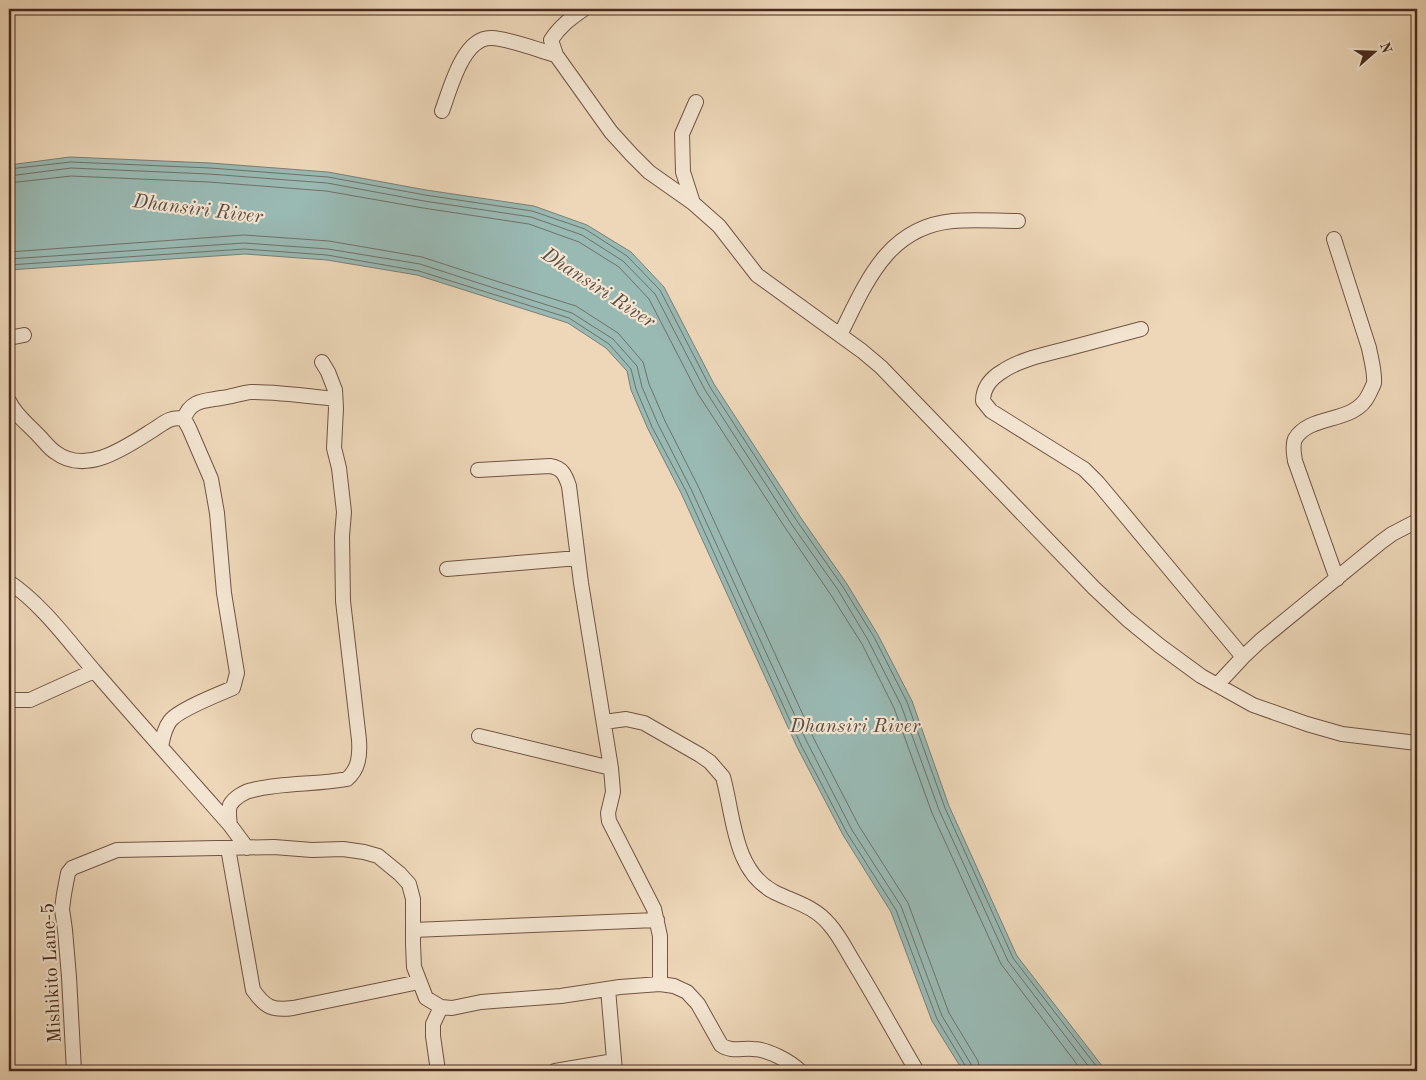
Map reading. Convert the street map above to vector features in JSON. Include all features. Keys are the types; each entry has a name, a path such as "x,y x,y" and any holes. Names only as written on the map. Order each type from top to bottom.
{"street":[{"path":"584,9 565,22 555,34 552,40 556,55 611,132 632,156 649,172 693,203 719,226 757,276 862,351 881,367 1060,553 1127,619 1201,676 1253,705 1342,734 1417,744"},
{"path":"442,111 461,62 468,50 478,42 490,38 496,39 556,55"},
{"path":"693,203 684,172 682,134 696,102"},
{"path":"840,335 871,275 900,240 931,226 952,221 1018,221"},
{"path":"1334,239 1369,348 1374,384 1368,398 1360,407 1349,413 1305,428 1296,438 1293,448 1295,461 1337,579"},
{"path":"1141,329 1040,356 1012,366 992,380 983,391 982,401 991,411 1084,469 1098,483 1242,657"},
{"path":"9,338 24,335"},
{"path":"230,825 228,814 231,804 244,793 265,788 347,779 351,776 359,760 359,740 343,601 342,545 344,512 339,468 334,448 336,432 335,390 322,362"},
{"path":"161,747 164,732 171,719 190,707 233,688 237,673 224,593 217,513 211,479 184,419 186,411 192,405 206,400 249,392 335,398"},
{"path":"9,401 20,417 55,452 76,461 95,460 112,454 165,422 176,417 184,419"},
{"path":"478,470 557,467 563,472 569,486 578,558 611,768 613,792 608,813 609,821 654,908 661,948 660,984"},
{"path":"1217,685 1242,657 1282,623 1386,538 1417,521"},
{"path":"447,569 578,558"},
{"path":"9,582 22,591 60,629 94,671 230,825 247,848"},
{"path":"9,700 30,700 94,671"},
{"path":"604,722 626,719 644,723 710,762 723,777 737,841 749,868 760,881 773,891 816,911 828,923 860,973 915,1068"},
{"path":"479,736 611,768"},
{"path":"419,982 293,1008 278,1010 268,1006 260,1000 253,990 228,848 343,849 378,856 409,884 412,899 414,967 426,998 441,1007 452,1008 481,1002 561,996 660,984 674,986 687,992 698,1004 721,1046 727,1050 759,1049 787,1061 800,1071"},
{"name":"Mishikito Lane-5","path":"74,1071 66,930 62,909 68,873 72,868 117,850 228,848"},
{"path":"413,930 657,920"},
{"path":"555,1071 615,1066 608,989"},
{"path":"438,1071 433,1024 441,1007"}],"water":[{"name":"Dhansiri River","path":"70,157 210,163 328,172 426,190 534,206 587,225 631,252 664,287 714,384 801,518 847,584 878,635 912,701 949,806 1017,956 1106,1071 963,1071 932,1021 891,912 843,835 797,747 681,493 648,429 631,390 627,371 606,348 568,323 417,275 327,260 245,254 9,270 9,165"}]}
